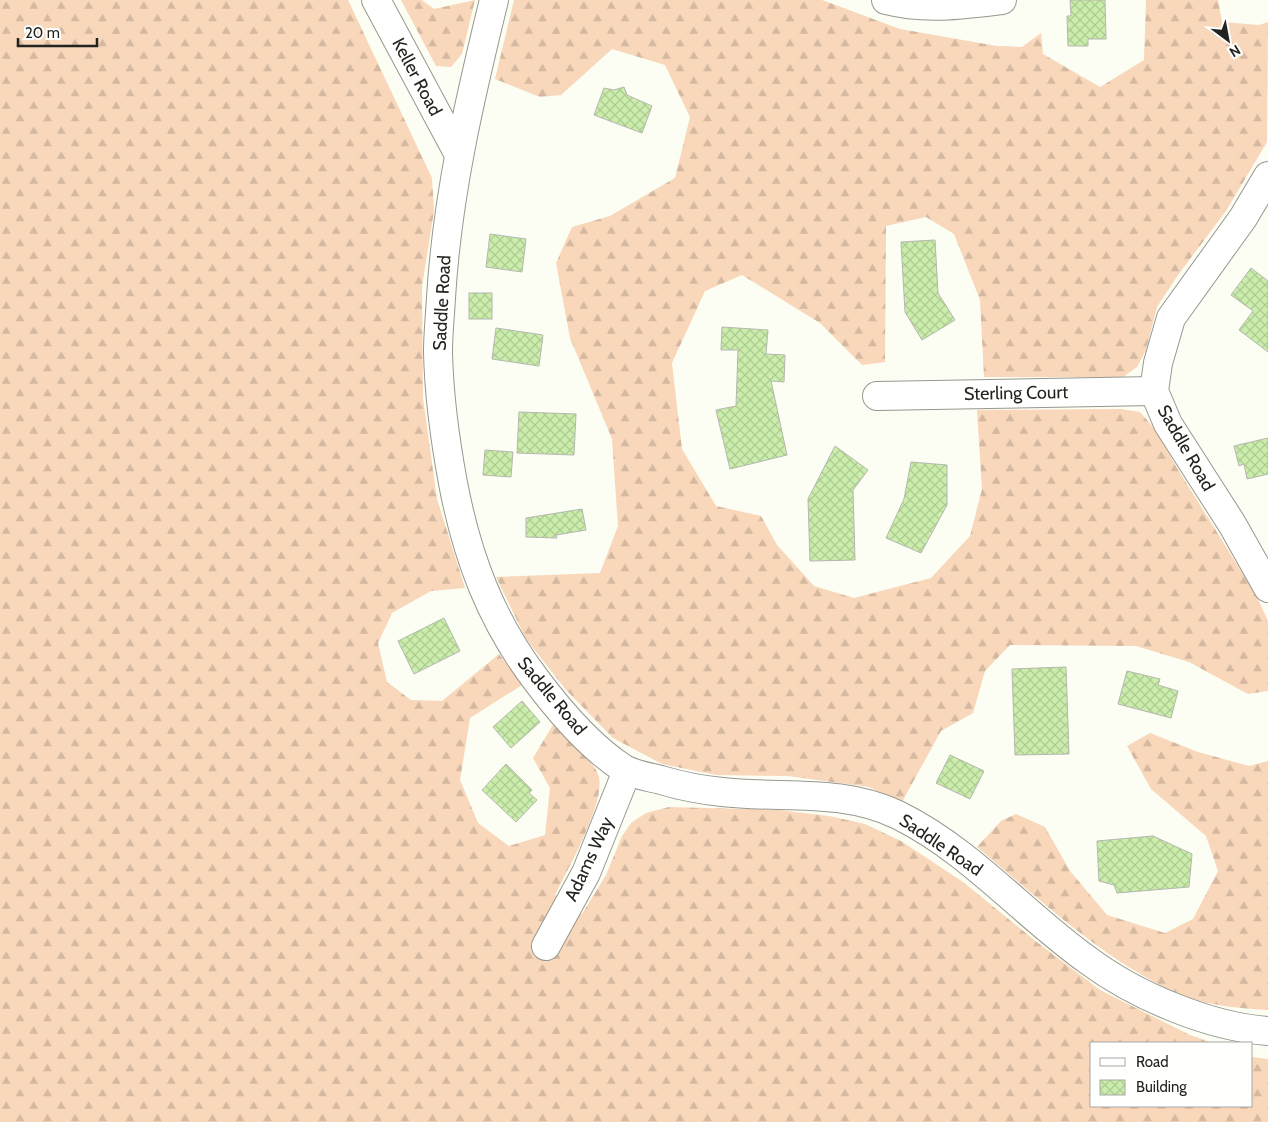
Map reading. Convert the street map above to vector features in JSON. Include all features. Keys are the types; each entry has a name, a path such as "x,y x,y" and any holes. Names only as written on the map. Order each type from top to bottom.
{"street":[{"name":"Keller Road","path":"376,0 458,153"},
{"name":"Saddle Road","path":"494,0 458,153 443,260 438,351 445,440 462,531 486,598 516,654 556,707 596,746 627,771 673,784 725,792 797,794 851,799 897,815 944,844 994,880 1091,963 1134,988 1190,1014 1248,1030 1268,1031"},
{"path":"886,0 902,4 946,7 1002,0"},
{"name":"Saddle Road","path":"1268,176 1243,218 1171,318 1158,362 1154,391 1168,424 1232,524 1268,588"},
{"name":"Sterling Court","path":"877,396 1154,391"},
{"name":"Adams Way","path":"546,946 586,873 627,771"}],"green space":[{"path":"0,0 348,0 432,178 434,211 422,286 423,398 437,499 465,588 431,591 392,613 378,643 387,682 411,700 442,701 499,654 522,685 470,718 460,780 478,823 509,846 545,835 550,788 533,758 554,723 592,764 599,777 596,803 584,837 555,895 582,914 606,875 622,836 631,823 646,813 669,807 778,810 829,816 865,824 901,841 963,882 1100,990 1190,1035 1210,1042 1090,1042 1090,1107 1253,1107 1253,1057 1268,1059 1268,1122 0,1122"},
{"path":"401,0 422,0 434,9 475,0 462,54 451,67 436,66"},
{"path":"514,0 822,0 900,29 997,46 1022,47 1041,33 1043,54 1100,87 1144,60 1146,0 1218,0 1222,22 1259,25 1268,22 1267,142 1226,211 1178,275 1157,307 1146,350 1137,367 1123,377 984,377 980,300 954,234 926,217 886,226 885,362 862,365 820,323 742,275 705,291 672,363 682,449 716,506 761,516 777,545 814,586 854,598 931,578 970,536 982,489 977,410 1121,409 1140,412 1155,429 1256,595 1268,621 1268,691 1248,694 1189,662 1136,646 1010,645 985,671 973,713 941,731 902,802 869,787 788,776 716,775 662,764 613,738 566,690 526,639 496,577 600,573 618,526 612,439 570,338 556,263 572,227 610,216 675,178 690,117 665,65 612,49 561,95 540,97 495,79"},
{"path":"1150,733 1198,752 1249,766 1268,761 1268,1010 1238,1008 1204,1002 1186,997 1157,983 1129,967 1076,930 977,847 1001,821 1016,814 1045,827 1070,871 1107,915 1165,933 1193,919 1218,871 1206,836 1151,789 1127,746"}],"building":[{"path":"1070,0 1105,0 1106,39 1088,39 1088,46 1068,46 1067,16 1071,16"},
{"path":"624,87 627,95 652,106 642,133 594,115 604,88 614,90"},
{"path":"490,234 526,239 522,272 486,267"},
{"path":"935,240 938,293 955,320 922,340 905,312 901,242"},
{"path":"1251,268 1268,281 1268,352 1239,330 1253,311 1231,295"},
{"path":"469,293 492,293 492,319 469,319"},
{"path":"722,327 768,330 766,354 785,355 784,382 771,381 787,455 730,469 716,410 736,406 738,350 721,350"},
{"path":"496,328 543,335 539,366 492,359"},
{"path":"519,412 576,414 574,455 517,453"},
{"path":"1268,438 1268,474 1247,479 1244,464 1239,466 1234,446"},
{"path":"835,446 868,470 853,490 855,560 810,561 808,499"},
{"path":"485,450 513,452 511,477 483,475"},
{"path":"911,462 947,465 947,505 921,553 886,538 904,499"},
{"path":"582,509 586,530 556,535 557,538 526,537 526,518"},
{"path":"444,618 460,651 414,674 398,641"},
{"path":"1066,667 1069,754 1015,755 1012,669"},
{"path":"1127,671 1160,679 1158,685 1178,691 1171,718 1118,704"},
{"path":"522,701 540,722 511,748 493,727"},
{"path":"950,755 984,771 970,799 936,783"},
{"path":"506,764 532,790 529,793 537,800 516,822 482,790"},
{"path":"1153,836 1192,854 1189,887 1117,893 1114,885 1099,881 1097,841"}]}
